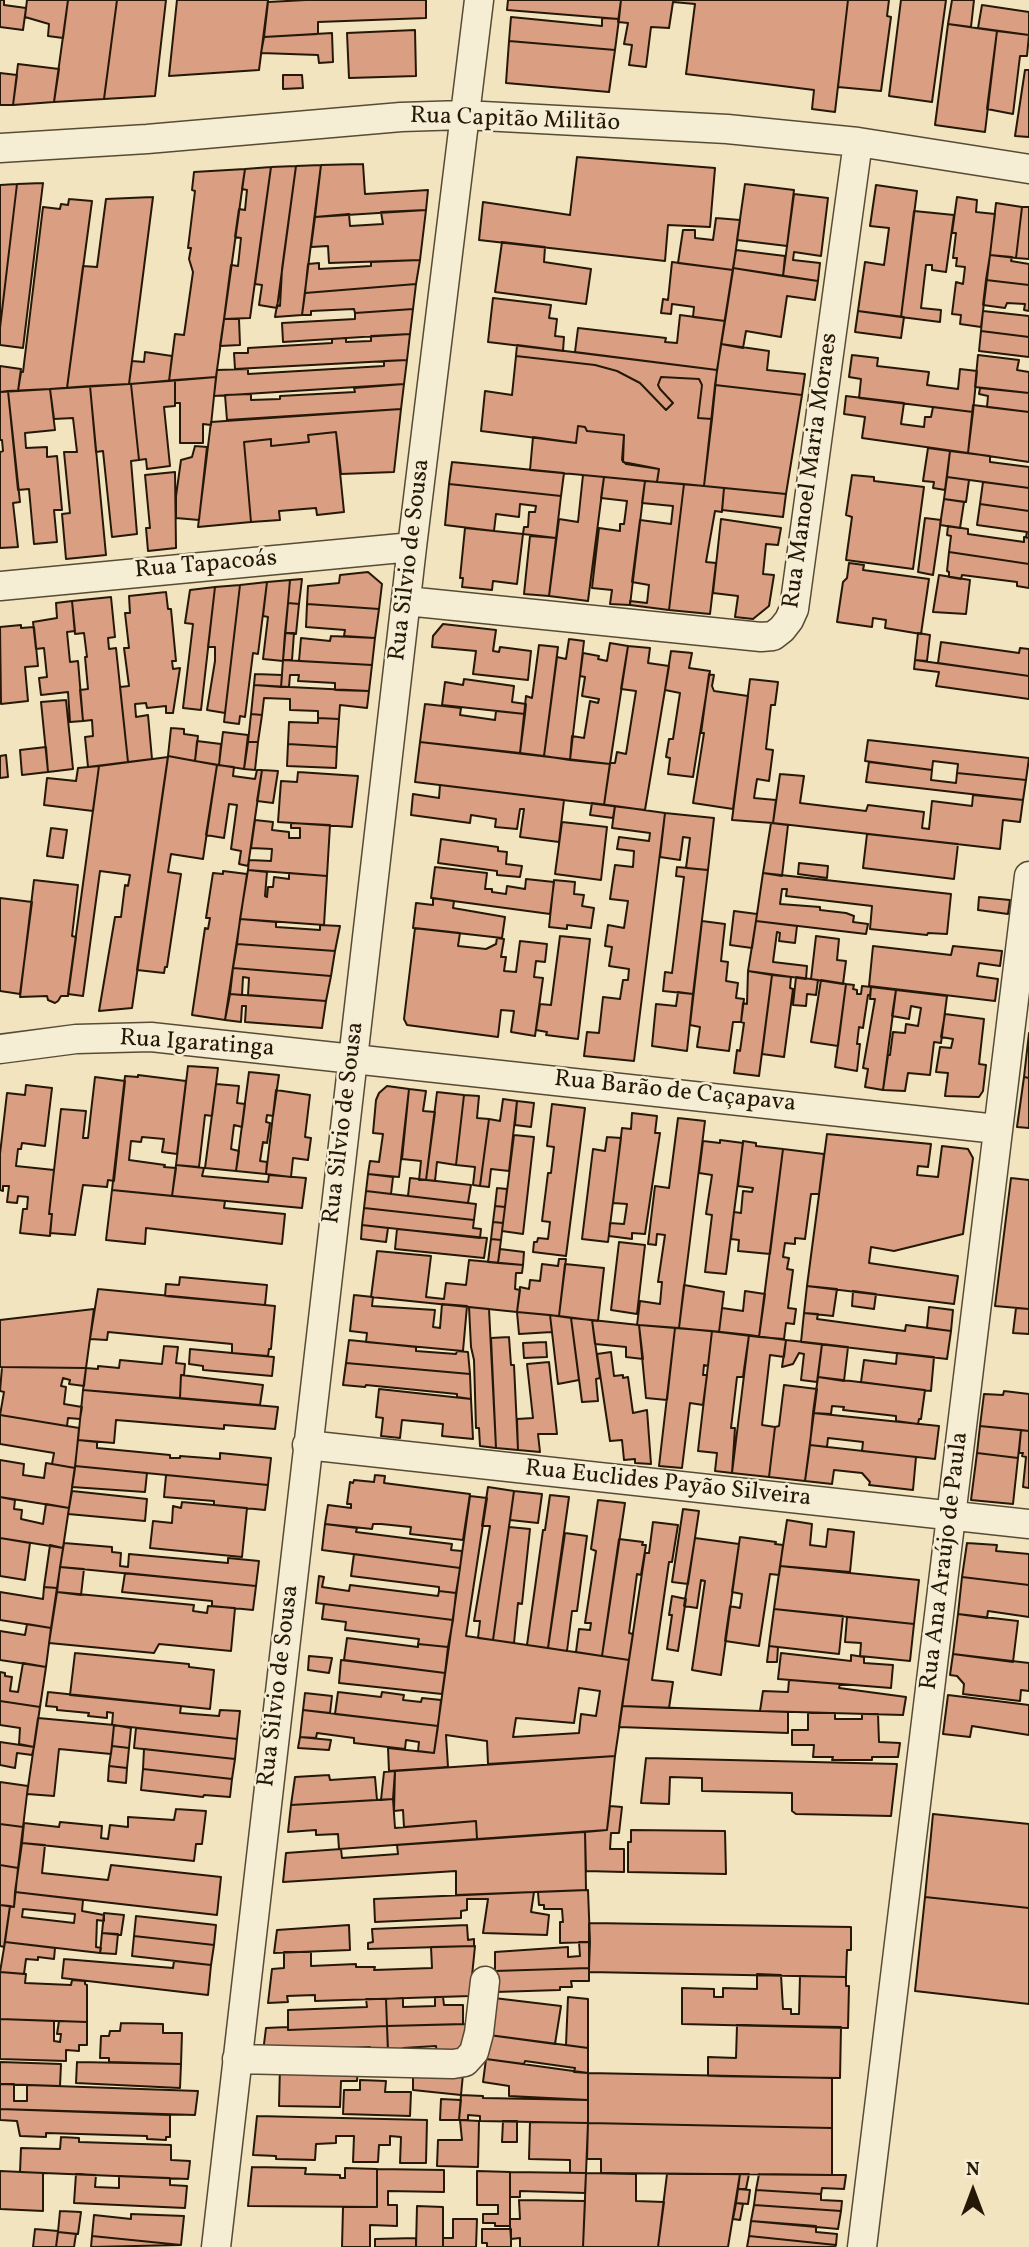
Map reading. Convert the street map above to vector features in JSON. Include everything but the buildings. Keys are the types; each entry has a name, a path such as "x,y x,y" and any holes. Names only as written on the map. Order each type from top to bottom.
{"street":[{"name":"Rua Silvio de Sousa","path":"216,2247 412,547 479,0"},
{"name":"Rua Capitão Militão","path":"0,148 147,139 401,117 464,115 727,130 858,142 1029,169"},
{"name":"Rua Manoel Maria Moraes","path":"406,601 761,637 773,636 782,629 794,609 858,142"},
{"name":"Rua Tapacoás","path":"0,586 412,547"},
{"name":"Rua Ana Araújo de Paula","path":"862,2247 1029,876"},
{"name":"Rua Igaratinga","path":"0,1049 76,1039 151,1037 353,1058"},
{"name":"Rua Barão de Caçapava","path":"353,1058 997,1129"},
{"name":"Rua Euclides Payão Silveira","path":"307,1446 1029,1524"},
{"path":"237,2059 453,2064 465,2062 474,2052 479,2033 485,1981"}]}
